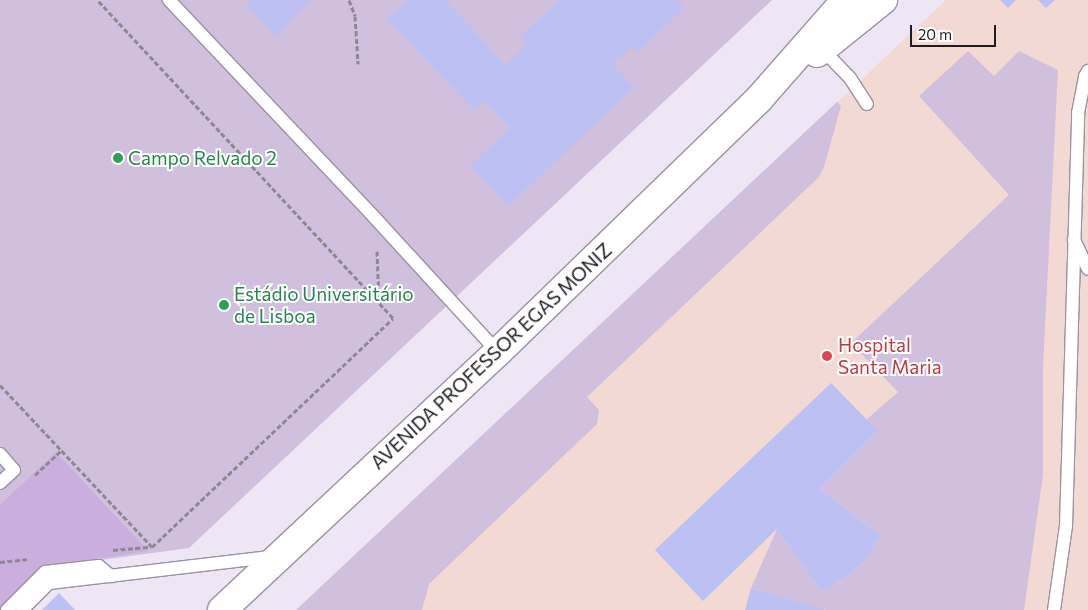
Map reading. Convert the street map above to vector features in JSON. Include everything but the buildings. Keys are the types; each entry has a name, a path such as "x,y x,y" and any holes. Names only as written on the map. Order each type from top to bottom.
{"main road":[{"name":"AVENIDA PROFESSOR EGAS MONIZ","path":"222,610 498,352 759,100 846,0"},
{"name":"AVENIDA PROFESSOR EGAS MONIZ","path":"759,100 883,0"}],"lane":[{"path":"169,0 376,218 498,352"},
{"path":"822,49 850,78 867,104"},
{"path":"1054,610 1066,526 1078,113 1085,76 1088,72"},
{"path":"1073,238 1088,269"},
{"path":"0,454 14,470 0,483"},
{"path":"22,610 49,583 278,556"},
{"path":"7,610 45,572 99,566 111,576"}],"path":[{"path":"0,385 152,547 393,318 97,0"},
{"path":"349,0 355,16 358,64"},
{"path":"376,218 379,303"}],"shaded area":[{"name":"Estádio Universitário de Lisboa","path":"0,0 772,0 189,548 42,568 0,610"},
{"name":"Hospital Santa Maria","path":"946,0 1088,0 1088,610 296,610"},
{"path":"968,51 994,76 1019,51 1058,70 1043,367 1043,475 1024,610 826,610 751,588 777,529 821,591 845,578 866,559 881,536 820,489 877,432 866,420 898,392 851,343 1009,195 919,96"},
{"path":"837,102 841,106 824,167 819,177 587,397 599,410 597,424 429,584 422,610 296,610"},
{"path":"56,452 148,551 41,567 0,608 0,505"}],"place":[{"name":"Campo Relvado 2","path":"118,158"},
{"name":"Estádio Universitário de Lisboa","path":"224,305"},
{"name":"Hospital Santa Maria","path":"827,356"}]}
